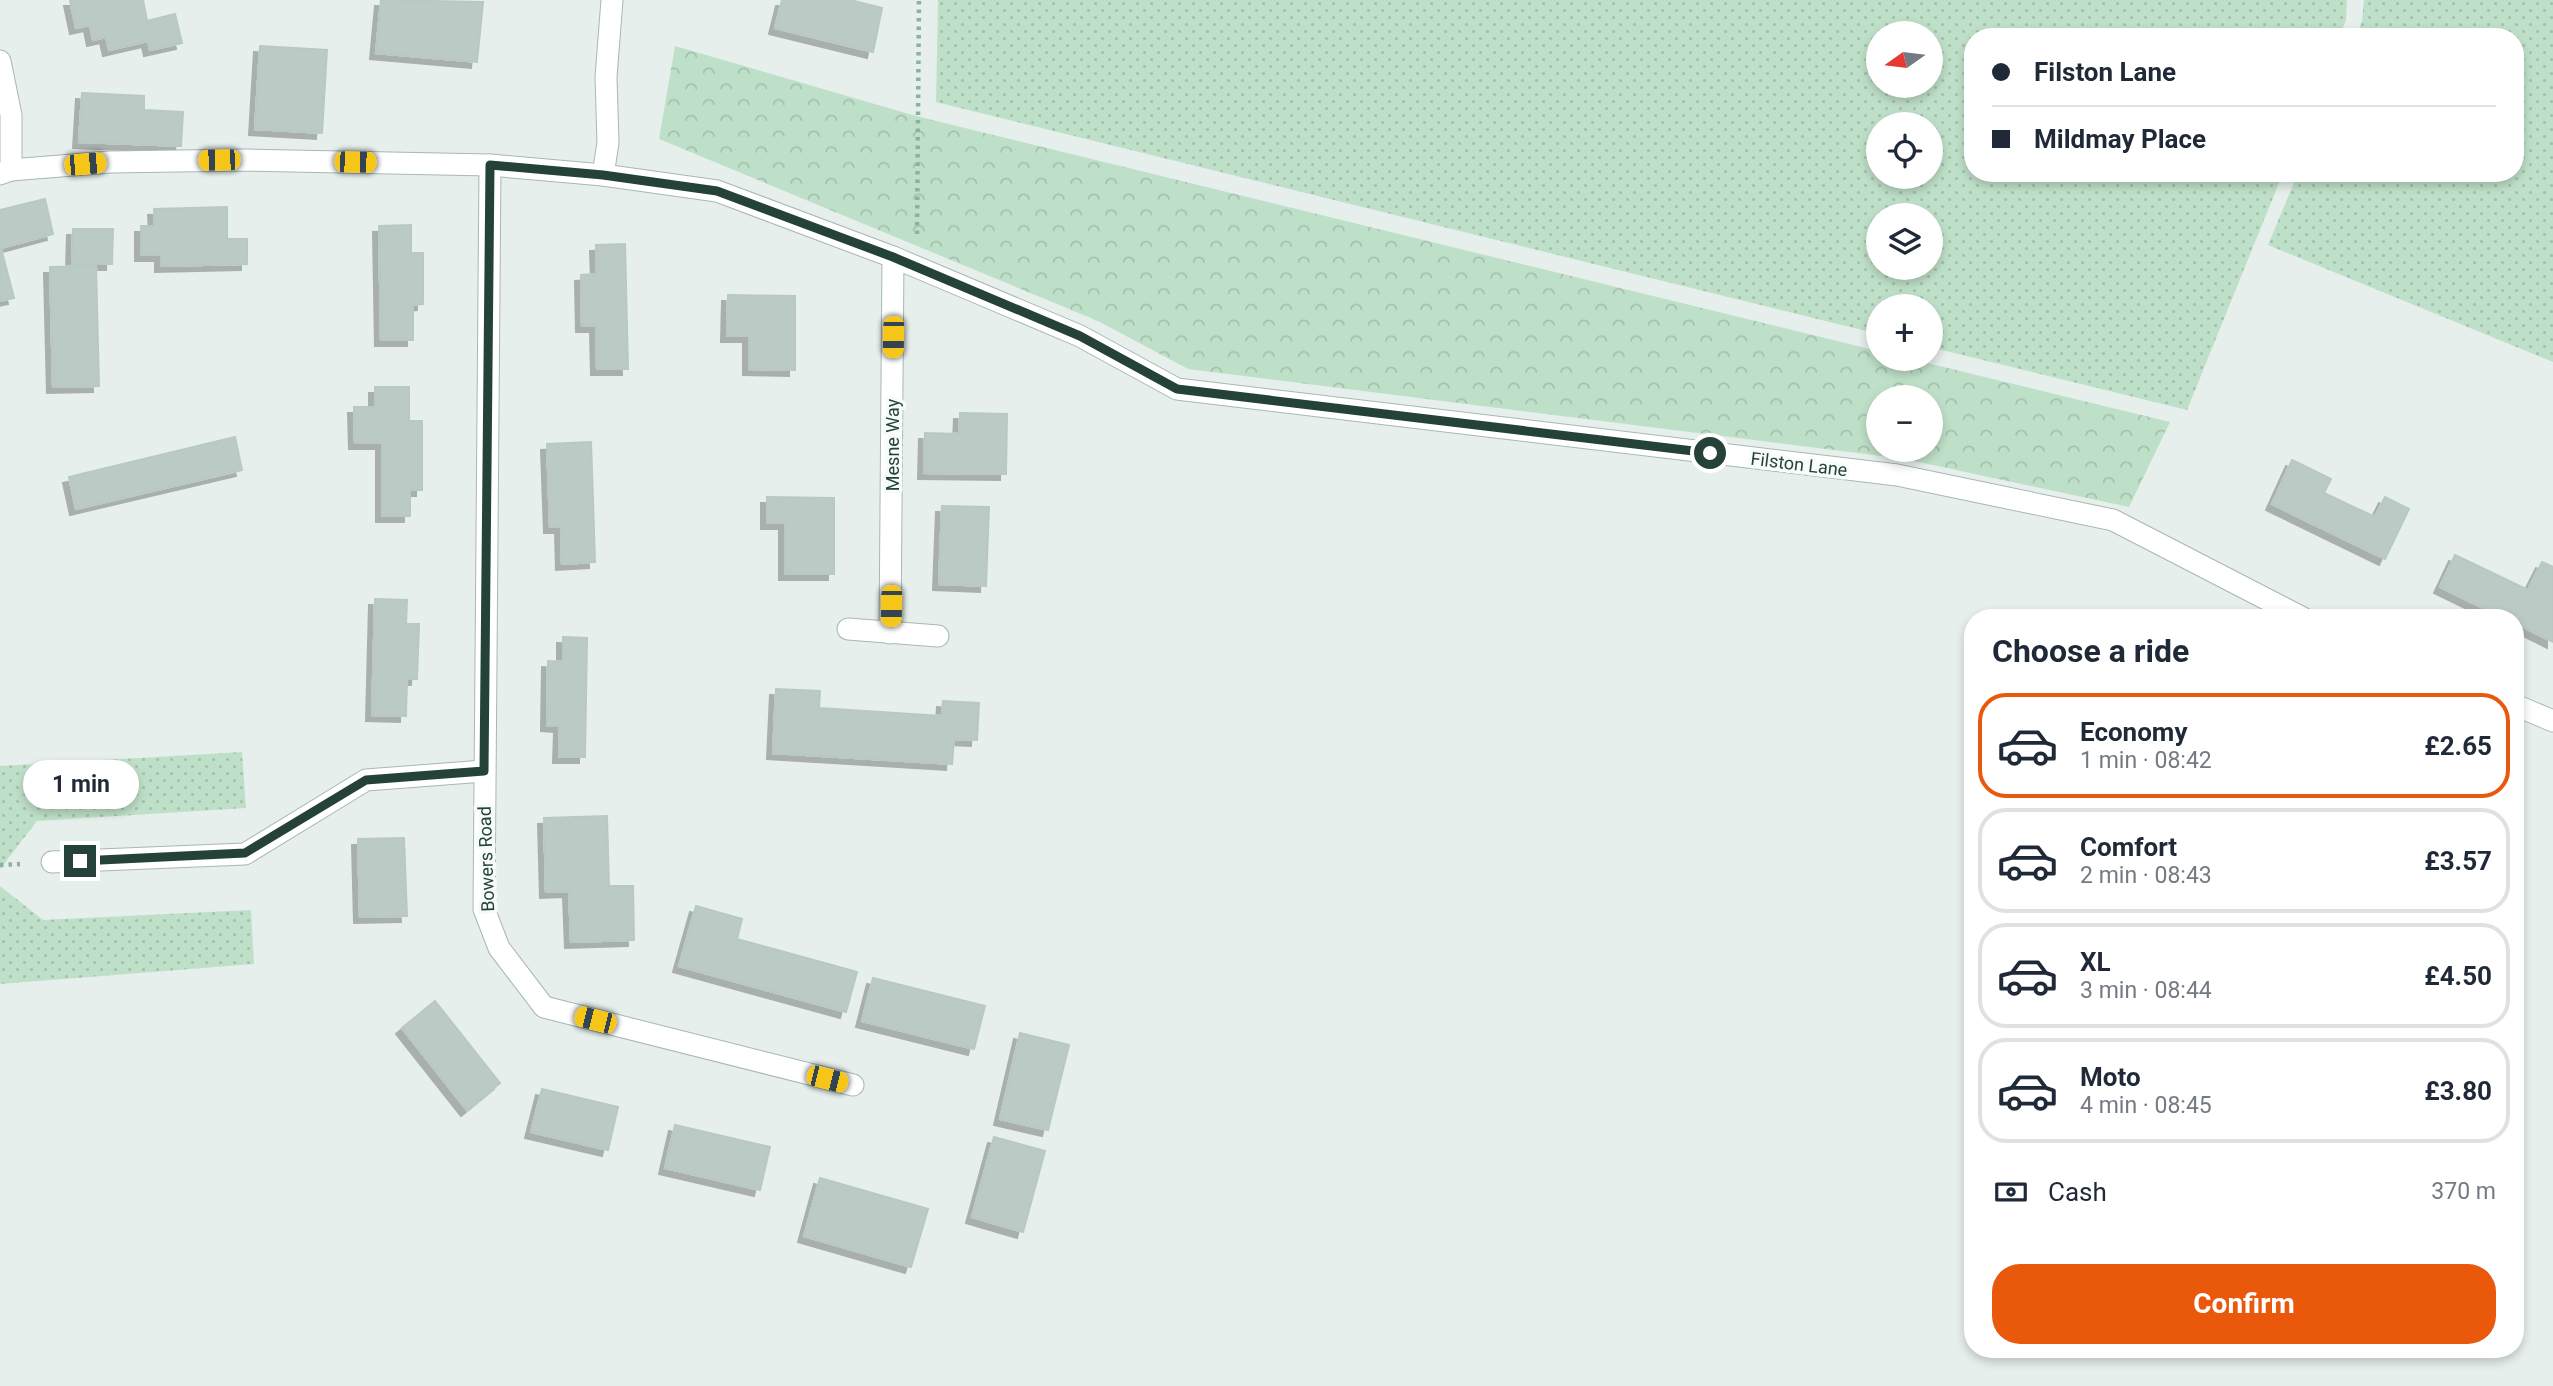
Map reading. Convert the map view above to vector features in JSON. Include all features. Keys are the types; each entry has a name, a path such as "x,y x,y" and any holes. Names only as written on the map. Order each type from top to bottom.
{"street":[{"path":"603,175 608,143 606,77 612,0"},
{"path":"0,61 11,115 6,172"},
{"name":"Filston Lane","path":"6,172 110,162 219,160 490,165 603,175 717,191 893,257 1080,336 1177,389 1898,475 2113,520 2286,609"},
{"name":"Bowers Road","path":"490,165 484,909 499,948 544,1007 853,1085"},
{"name":"Mesne Way","path":"890,633 893,257"},
{"path":"848,629 938,636"},
{"path":"2524,709 2553,721"},
{"path":"52,862 245,853 366,780 484,771"}],"path":[{"path":"917,268 919,0"}],"green space":[{"path":"938,0 2347,0 2343,28 1964,28 1964,182 2279,182 2187,410 1943,350 1943,294 1866,294 1866,331 936,102"},
{"path":"2364,0 2553,0 2553,362 2268,245 2294,182 2524,182 2524,28 2359,28"},
{"path":"675,46 916,116 1866,348 1866,371 1943,371 1943,367 2170,422 2129,507 1919,462 1943,462 1943,385 1866,385 1866,454 1188,369 1098,321 659,139"},
{"path":"242,752 246,808 37,821 0,869 0,766"},
{"path":"0,886 43,920 251,910 254,964 0,984"}],"building":[{"path":"70,0 143,0 147,21 175,14 182,43 150,50 148,41 109,50 106,37 93,40 90,25 76,28"},
{"path":"381,0 483,2 477,62 376,53"},
{"path":"782,0 850,0 882,8 873,52 775,28"},
{"path":"260,46 327,50 322,133 255,129"},
{"path":"82,93 144,96 144,110 183,112 181,146 79,142"},
{"path":"45,199 53,234 1,248 14,298 0,301 0,210"},
{"path":"227,207 227,239 247,239 247,264 161,266 161,255 141,255 141,226 155,226 154,209"},
{"path":"411,225 411,253 423,253 423,304 413,305 413,340 381,340 379,226"},
{"path":"73,229 113,229 112,264 72,264"},
{"path":"625,244 628,369 597,369 596,326 582,326 581,275 597,274 596,245"},
{"path":"96,266 99,386 53,387 50,267"},
{"path":"728,295 795,296 795,370 749,369 749,336 727,336"},
{"path":"375,387 409,387 409,421 422,421 422,490 410,490 410,516 382,516 382,443 355,443 354,407 375,407"},
{"path":"960,413 1007,414 1006,474 924,473 925,433 959,434"},
{"path":"235,437 242,470 76,509 69,477"},
{"path":"591,442 595,562 562,564 561,527 550,527 547,444"},
{"path":"2292,460 2331,479 2324,493 2375,517 2385,497 2409,509 2385,559 2272,504"},
{"path":"767,497 834,498 834,574 785,574 785,523 767,523"},
{"path":"942,506 989,507 986,586 939,584"},
{"path":"2455,555 2528,590 2542,562 2553,567 2553,642 2524,628 2524,609 2485,609 2440,587"},
{"path":"375,599 407,600 406,624 419,624 417,679 407,679 406,716 372,715"},
{"path":"563,637 587,638 585,757 559,757 560,726 547,725 548,661 563,662"},
{"path":"776,689 820,691 819,708 942,716 943,701 979,703 977,740 954,739 952,764 773,753"},
{"path":"607,816 609,886 633,886 634,940 571,942 569,891 546,892 544,818"},
{"path":"404,838 407,916 360,917 358,839"},
{"path":"696,906 742,919 737,939 857,972 846,1012 679,966"},
{"path":"873,978 985,1006 974,1049 862,1021"},
{"path":"435,1001 500,1083 467,1110 402,1028"},
{"path":"1020,1033 1069,1045 1048,1130 1000,1119"},
{"path":"542,1089 618,1107 608,1150 531,1132"},
{"path":"675,1125 770,1147 760,1190 665,1168"},
{"path":"994,1137 1045,1151 1023,1232 972,1217"},
{"path":"820,1178 928,1209 911,1267 804,1236"}],"route":[{"path":"80,861 245,853 366,780 484,771 490,165 603,175 717,191 893,257 1080,336 1177,389 1710,453"}]}
